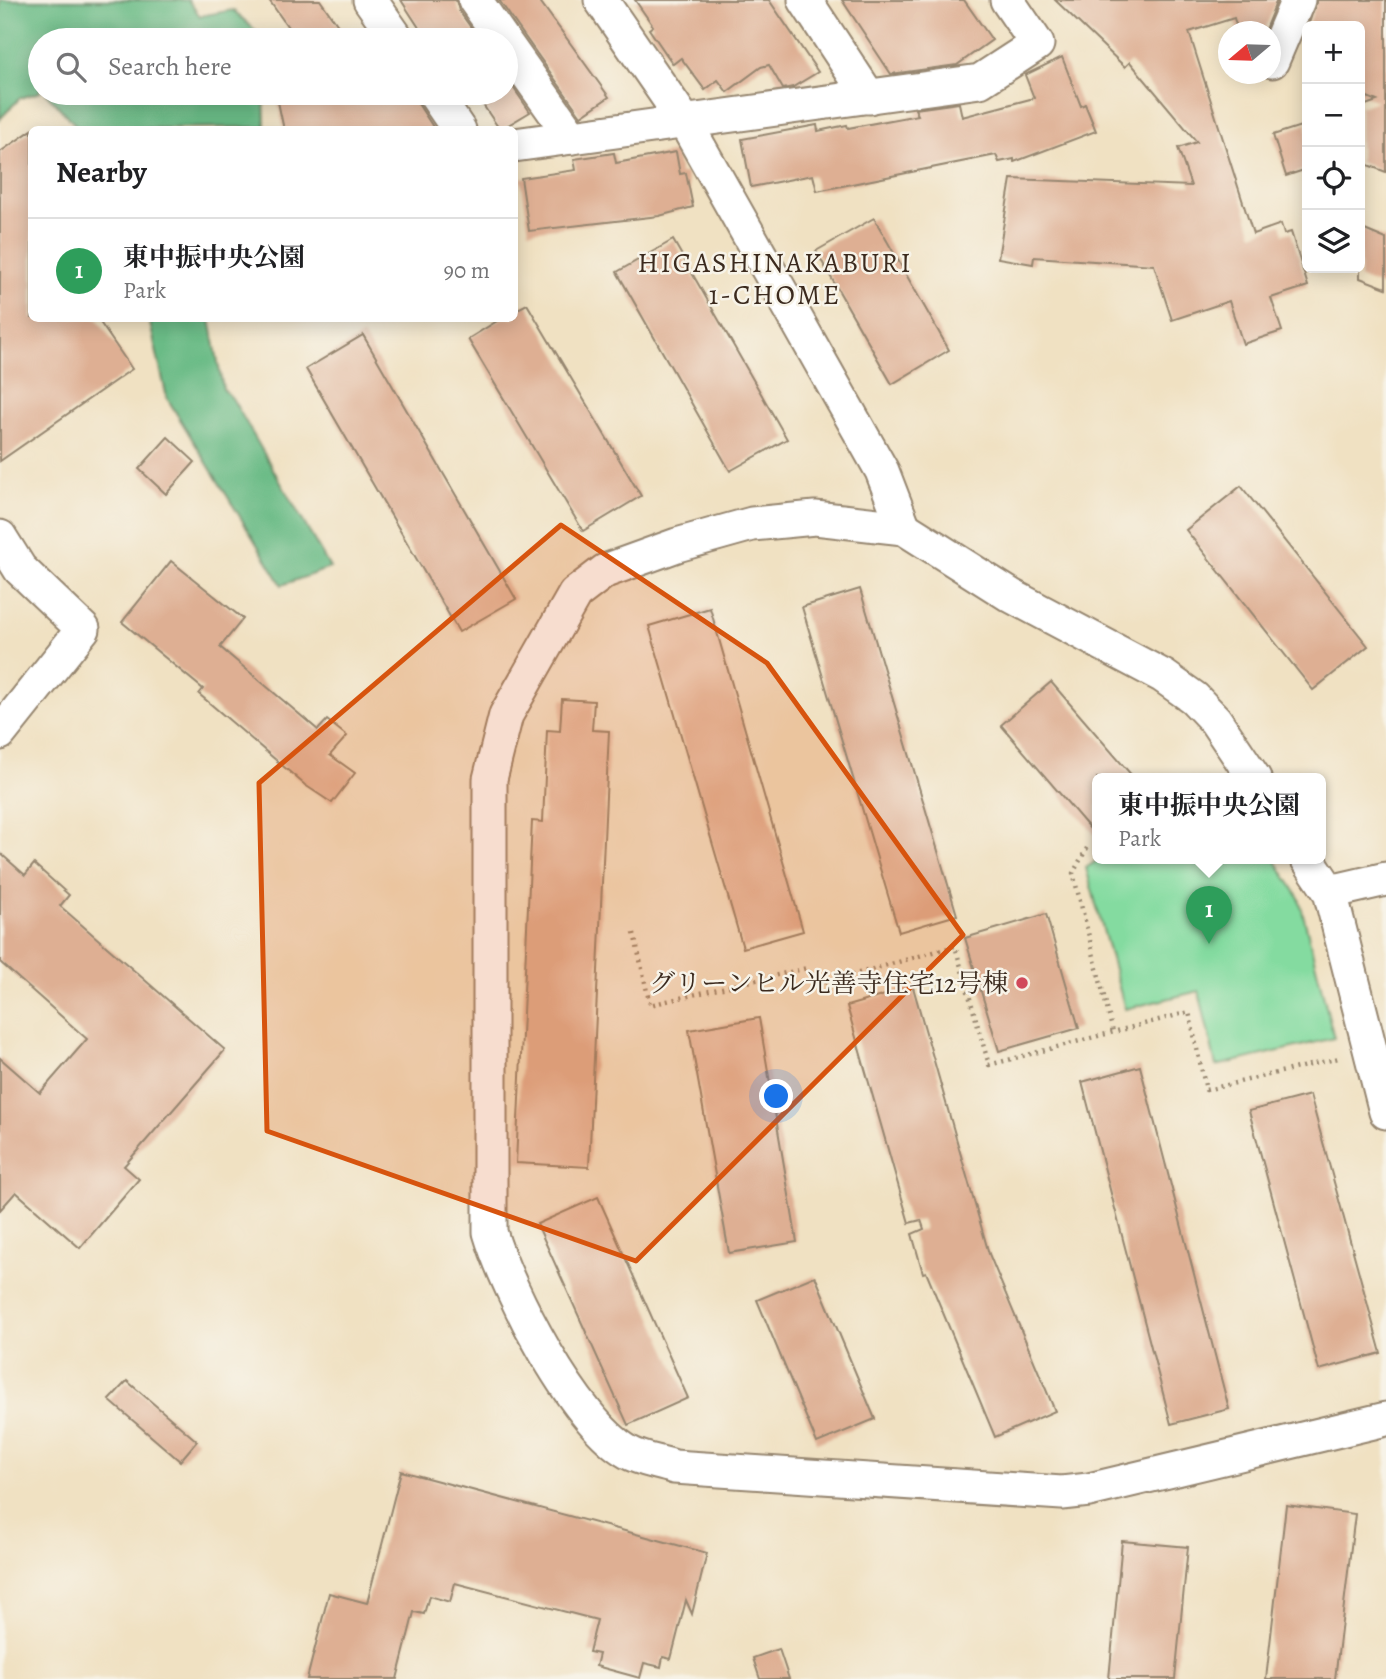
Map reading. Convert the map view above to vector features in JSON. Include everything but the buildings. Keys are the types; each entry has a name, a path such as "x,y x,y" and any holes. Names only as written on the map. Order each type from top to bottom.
{"street":[{"path":"370,0 390,28"},
{"path":"475,0 495,28"},
{"path":"601,0 685,122 882,471 904,528"},
{"path":"805,0 869,97"},
{"path":"518,144 980,81 1037,44 1007,0"},
{"path":"1281,40 1298,0"},
{"path":"518,60 572,137"},
{"path":"442,105 456,126"},
{"path":"1251,773 1215,720 1194,698 1163,676 1010,595 904,528 815,518 752,524 677,545 605,571 575,594 506,715 490,779 490,1232 499,1262 555,1367 596,1425 628,1452 674,1466 1062,1493 1089,1490 1386,1419"},
{"path":"0,537 20,569 83,629 0,733"},
{"path":"1311,864 1330,892 1386,1112"},
{"path":"1330,892 1386,879"}],"path":[{"path":"1087,848 1073,873 1113,1032"},
{"path":"634,933 650,1005 807,968 813,986 955,946 989,1065 1189,1012 1206,1090 1371,1050"}],"highlighted area":[{"path":"561,525 767,663 963,935 636,1261 267,1131 259,783"}],"green space":[{"path":"0,0 188,0 200,16 233,10 253,28 28,28 28,96 20,98 0,119"},
{"path":"57,105 264,105 265,126 76,126"},
{"path":"150,322 211,322 223,389 232,398 330,568 282,585 167,398"},
{"path":"1092,864 1278,864 1299,898 1334,1038 1216,1066 1199,991 1125,1009 1086,868"}],"place":[{"name":"東中振中央公園","path":"1209,944"},
{"name":"グリーンヒル光善寺住宅12号棟","path":"1022,983"}],"district":[{"name":"HIGASHINAKABURI 1-CHOME","path":"775,279"}]}
